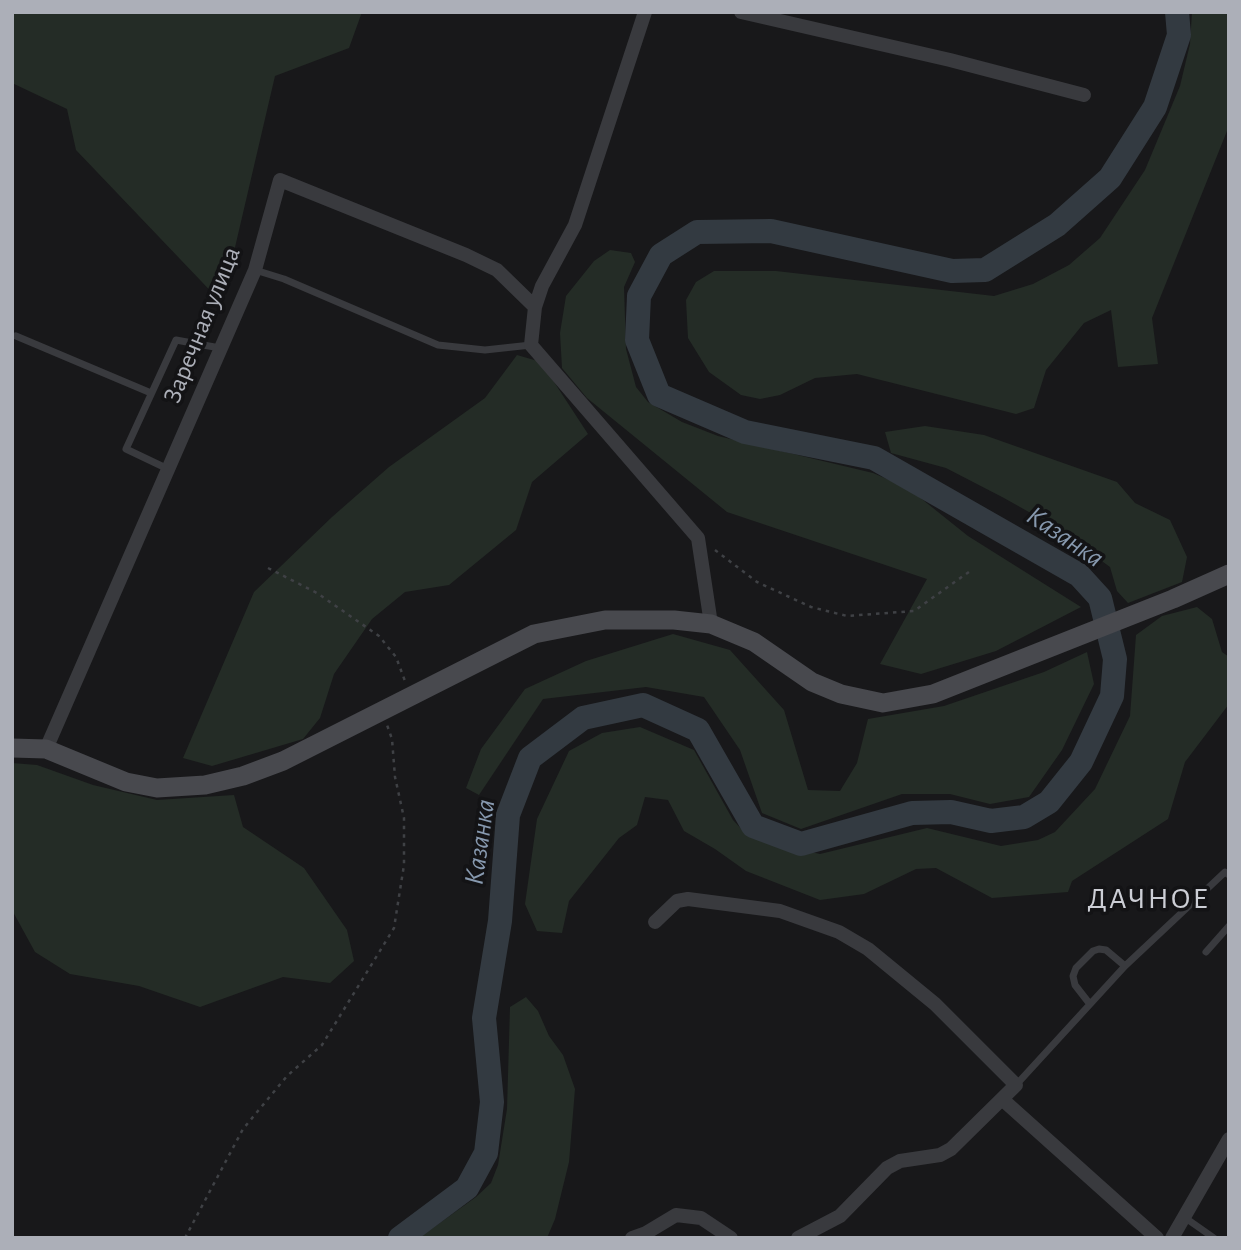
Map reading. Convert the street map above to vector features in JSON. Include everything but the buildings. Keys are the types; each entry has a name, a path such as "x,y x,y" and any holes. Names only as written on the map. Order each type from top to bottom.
{"street":[{"path":"645,12 575,225 542,286 535,307 531,345 698,538 711,624"},
{"path":"741,12 950,60 1084,95"},
{"name":"Заречная улица","path":"46,749 255,270 280,180 486,265 496,270 535,307"},
{"path":"12,748 46,749 126,782 158,788 205,785 243,776 283,761 534,634 605,621 674,620 711,624 754,642 812,682 841,694 883,703 933,694 1173,599 1229,574"},
{"path":"655,922 677,901 688,900 780,911 839,932 868,949 935,1004 1016,1085 951,1149 940,1155 900,1161 887,1168 840,1216 798,1238"},
{"path":"1002,1099 1157,1238"},
{"path":"1172,1238 1229,1139"},
{"path":"632,1238 676,1215 701,1218 731,1238"}],"lane":[{"path":"255,270 284,279 438,345 485,350 531,345"},
{"path":"16,336 151,393"},
{"path":"168,469 126,449 176,340 221,348"},
{"path":"1016,1085 1125,966 1225,872 1229,875"},
{"path":"1206,952 1229,926"},
{"path":"1089,1003 1075,985 1073,976 1076,968 1093,951 1099,949 1106,950 1125,966"},
{"path":"1184,1217 1214,1238"}],"path":[{"path":"698,538 757,582 811,607 847,616 914,611 973,569"},
{"path":"268,568 317,593 379,636 396,657 411,697"},
{"path":"185,1238 243,1129 287,1076 322,1045 394,928 404,865 404,818 395,777 392,739 383,712"}],"shaded area":[{"path":"12,12 362,12 349,48 275,76 222,303 76,150 67,109 12,83"},
{"path":"1192,12 1229,12 1229,126 1152,318 1158,364 1118,367 1111,310 1084,323 1046,370 1034,408 1016,414 857,374 815,378 780,395 760,399 741,395 709,372 688,338 686,300 696,282 714,271 776,271 994,296 1033,284 1069,265 1100,238 1145,170 1180,86 1190,44"},
{"path":"610,250 631,253 635,262 624,287 626,349 636,387 648,402 682,422 718,436 873,473 908,488 968,536 1081,607 996,651 921,674 880,664 927,579 727,512 587,398 562,368 560,333 566,296 594,261"},
{"path":"517,355 541,362 588,434 532,482 516,530 449,585 405,592 372,619 334,674 320,718 303,739 212,766 183,758 254,592 389,467 485,398"},
{"path":"925,426 984,435 1117,482 1135,503 1170,520 1187,557 1182,582 1128,603 1117,591 1110,567 1052,525 946,468 891,453 885,432"},
{"path":"1197,607 1212,619 1222,652 1229,657 1229,704 1185,762 1168,819 1072,881 1068,892 992,898 936,868 916,869 864,894 820,900 746,871 684,831 668,800 645,797 637,825 619,838 569,901 562,933 537,931 525,904 537,819 569,751 602,733 640,727 694,750 733,820 746,834 764,842 820,854 927,828 1001,846 1038,840 1055,832 1095,789 1130,716 1136,635 1162,616"},
{"path":"673,634 730,650 784,710 808,790 840,791 857,763 868,719 944,706 1044,672 1087,652 1094,684 1062,750 1029,797 990,804 950,794 902,794 801,829 762,813 740,750 704,697 646,687 543,699 479,795 466,788 481,749 525,689 586,661"},
{"path":"12,763 37,765 93,785 157,800 234,795 243,827 304,868 347,930 354,961 330,983 283,977 200,1007 139,986 70,974 35,952 12,910"},
{"path":"526,997 538,1011 549,1036 563,1055 575,1089 569,1162 555,1219 547,1238 419,1238 491,1183 498,1165 507,1109 510,1007"}],"waterway":[{"name":"Казанка","path":"400,1238 467,1188 486,1153 492,1102 484,1018 500,921 508,815 530,758 583,718 643,705 698,730 753,826 801,844 912,813 951,812 991,821 1024,817 1049,802 1081,762 1112,696 1115,659 1100,598 1079,575 874,458 745,432 659,395 637,340 639,296 661,255 697,232 771,231 952,271 985,270 1057,225 1110,178 1155,107 1179,35 1177,12"}],"district":[{"name":"ДАЧНОЕ","path":"1149,899"}]}
